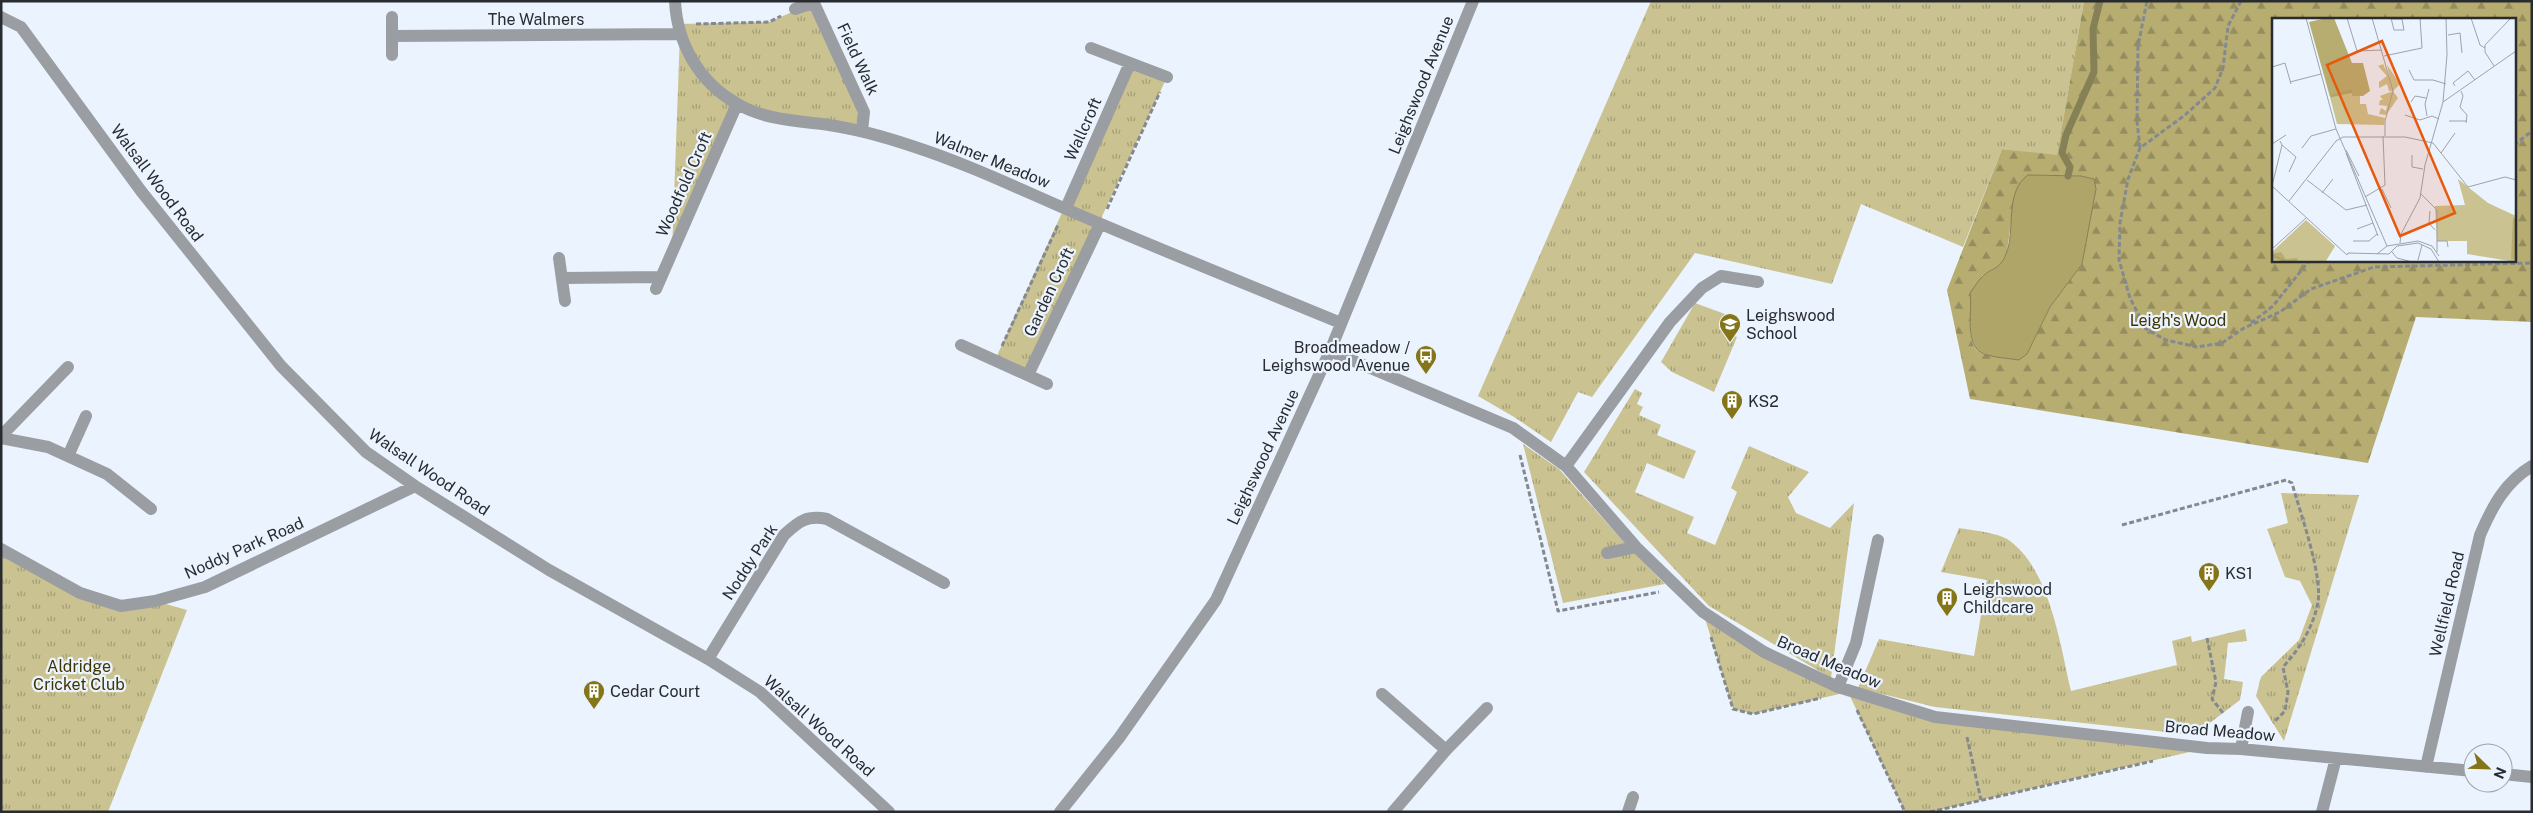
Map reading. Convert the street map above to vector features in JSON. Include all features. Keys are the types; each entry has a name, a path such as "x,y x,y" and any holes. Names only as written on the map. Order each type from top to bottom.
{"street":[{"name":"Walmer Meadow","path":"675,1 679,29 686,48 702,75 714,88 737,104 768,116 862,131 964,165 1100,224 1342,323"},
{"name":"Leighswood Avenue","path":"1060,812 1120,738 1216,600 1330,351 1473,1"},
{"name":"Field Walk","path":"795,9 813,2 864,112 862,131"},
{"name":"Walsall Wood Road","path":"1,17 21,27 140,191 281,366 366,452 415,486 556,575 708,659 760,692 889,812"},
{"path":"392,17 392,55"},
{"name":"The Walmers","path":"392,36 679,29"},
{"path":"1091,48 1167,78"},
{"name":"Wallcroft","path":"1066,208 1130,63"},
{"name":"Woodfold Croft","path":"564,278 658,283 737,104"},
{"name":"Garden Croft","path":"1028,375 1100,224"},
{"path":"559,258 564,278 566,301"},
{"path":"1566,466 1670,322 1702,288 1721,276 1758,282"},
{"path":"962,345 1047,384"},
{"name":"Broad Meadow","path":"1330,351 1513,428 1566,466 1636,547 1703,612 1764,652 1843,689 1934,717 2197,747 2241,749 2463,770"},
{"path":"1,437 68,367"},
{"path":"68,456 86,416"},
{"path":"1,437 48,447 107,474 151,509"},
{"name":"Wellfield Road","path":"2426,767 2480,535 2493,506 2508,485 2532,466"},
{"name":"Noddy Park Road","path":"1,549 80,592 121,606 138,604 205,586 415,486"},
{"name":"Noddy Park","path":"708,659 784,535 801,519 816,517 827,519 944,584"},
{"path":"1843,689 1856,643 1878,540"},
{"path":"1607,553 1636,547"},
{"path":"1382,694 1446,750"},
{"path":"1393,812 1446,750 1487,708"},
{"path":"2241,749 2248,712"},
{"path":"2322,812 2336,758"},
{"path":"2513,775 2532,777"},
{"path":"1628,812 1633,797"}],"path":[{"path":"2147,1 2138,46 2137,121 2140,148 2128,179 2120,223 2119,260 2130,298 2146,329 2166,340 2197,347 2222,344 2273,306 2310,261"},
{"path":"2140,148 2185,115 2215,88 2222,68 2228,26 2240,1"},
{"path":"679,29 769,22 795,9"},
{"path":"1100,224 1167,78"},
{"path":"2516,143 2532,131"},
{"path":"995,360 1066,208"},
{"path":"2400,261 2401,265"},
{"path":"2244,328 2280,312 2311,290 2374,267 2532,263"},
{"path":"1513,428 1558,611 1680,588"},
{"path":"2122,525 2286,480 2292,483 2319,583 2318,606 2302,645 2283,667 2288,692 2285,711 2273,723"},
{"path":"1703,612 1733,710 1753,714 1843,689 1905,812"},
{"path":"2207,638 2216,682 2212,699 2223,713"},
{"path":"1963,720 1981,800"},
{"path":"1930,812 2160,759"}],"green space":[{"path":"1651,1 2084,1 2057,156 2002,149 1963,247 1861,204 1832,284 1695,253 1592,397 1578,392 1551,442 1478,396"},
{"name":"Leigh's Wood","path":"2084,1 2532,1 2532,322 2416,317 2368,463 1970,399 1947,290 2002,149 2057,155","holes":["2029,175 2081,176 2094,179 2082,264 2050,307 2027,354 1983,354 1976,349 1972,340 1970,330 1971,318 1982,276 2001,265 2007,252 2014,199"]},
{"path":"813,3 864,112 862,131 737,105 672,252 680,34 678,24 769,22"},
{"path":"1130,63 1167,77 1028,375 995,360"},
{"path":"1695,303 1725,314 1719,329 1737,337 1714,392 1672,372 1661,362"},
{"path":"1635,389 1642,393 1637,404 1643,407 1639,415 1661,425 1657,435 1696,451 1684,479 1647,463 1635,492 1694,517 1687,533 1715,545 1737,492 1731,488 1749,446 1809,472 1788,497 1796,513 1830,528 1854,503 1831,678 1709,606 1584,472"},
{"path":"1523,444 1559,469 1630,549 1665,584 1563,603"},
{"path":"2281,493 2359,495 2284,741 2256,696 2261,677 2299,640 2312,605 2300,581 2285,577 2267,529 2288,523"},
{"path":"1959,528 1991,533 2007,539 2022,552 2034,568 2051,608 2071,691 2177,665 2172,641 2191,636 2192,642 2245,629 2247,641 2228,643 2224,679 2243,682 2240,700 2194,735 1935,707 1858,688 1879,639 1974,656 1987,580 1941,572"},
{"name":"Aldridge Cricket Club","path":"1,549 121,606 155,601 187,610 108,812 1,812"},
{"path":"1703,612 1764,652 1934,717 2207,748 1930,812 1905,812 1848,692 1753,714 1733,709"}],"shaded area":[{"path":"2028,175 2081,176 2094,179 2096,189 2082,264 2050,307 2027,354 2019,360 1988,355 1977,350 1971,336 1970,293 1982,277 1998,266 2004,259 2009,244 2013,201 2021,182"}],"waterway":[{"path":"2068,176 2070,167 2062,153 2066,135 2094,72 2093,29 2100,1"}],"place":[{"name":"Leighswood School","path":"1730,343"},
{"name":"Broadmeadow / Leighswood Avenue","path":"1426,375"},
{"name":"KS2","path":"1732,420"},
{"name":"KS1","path":"2209,592"},
{"name":"Leighswood Childcare","path":"1947,617"},
{"name":"Cedar Court","path":"594,710"}]}
